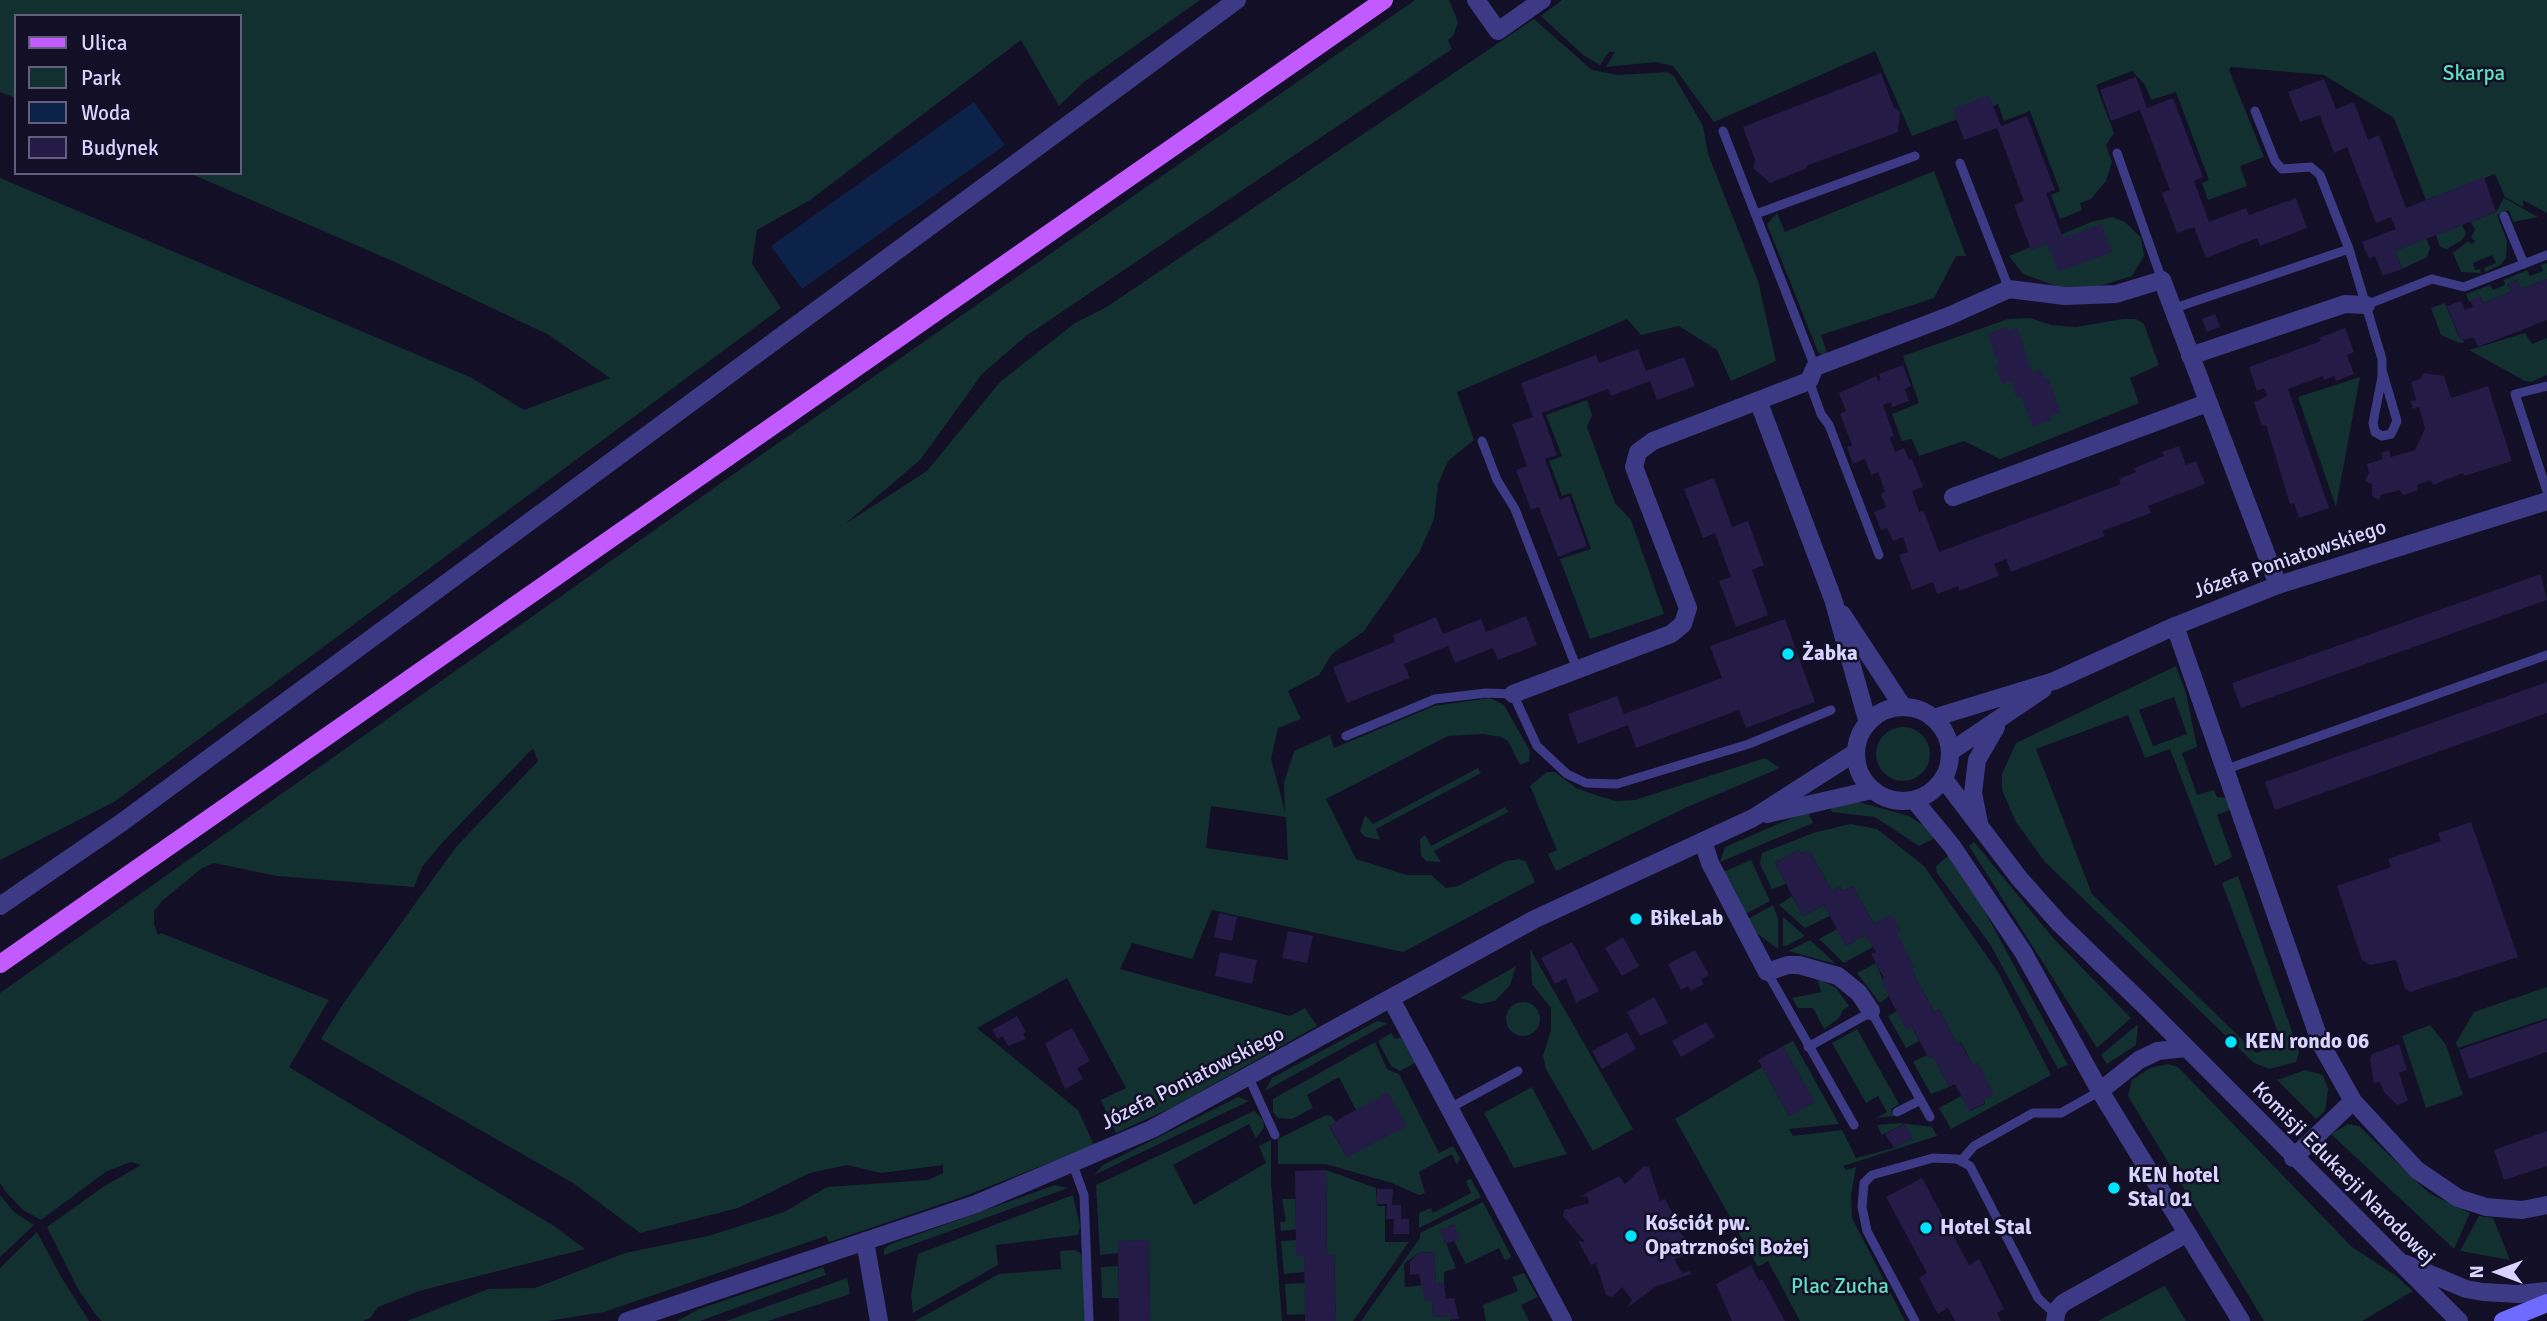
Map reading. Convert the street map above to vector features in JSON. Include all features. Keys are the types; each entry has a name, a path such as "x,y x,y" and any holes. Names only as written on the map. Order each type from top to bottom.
{"main road":[{"path":"0,964 1384,0"},
{"path":"2503,1321 2547,1303"}],"street":[{"path":"0,906 121,823 1237,0"},
{"path":"1476,0 1498,31 1542,0"},
{"path":"1513,694 1671,634 1683,624 1688,608 1634,467 1638,452 1653,441 1759,403 1812,374 2009,289 2065,296 2116,294 2162,280 2278,585"},
{"path":"2190,356 2345,304 2366,306"},
{"path":"1759,403 1833,599 1868,723"},
{"path":"1953,497 2207,403"},
{"name":"Józefa Poniatowskiego","path":"1933,718 2054,681 2175,626 2278,585 2547,501"},
{"path":"1833,599 1903,707"},
{"path":"2175,626 2321,1044 2353,1101 2417,1170 2458,1198 2486,1207 2522,1210 2547,1205"},
{"name":"Józefa Poniatowskiego","path":"1950,752 2054,681"},
{"path":"1903,707 1916,709 1933,718 1942,728 1950,752 1943,778 1927,795 1914,800 1887,798 1872,790 1863,778 1856,751 1868,723 1888,709 1903,707"},
{"path":"1980,826 1973,793 1977,760 1983,745 2002,718"},
{"name":"Józefa Poniatowskiego","path":"627,1321 976,1204 1073,1165 1152,1129 1535,919 1753,818 1856,751"},
{"name":"Komisji Edukacji Narodowej","path":"1943,778 2059,923 2459,1321"},
{"name":"Józefa Poniatowskiego","path":"1753,818 1872,790"},
{"path":"1914,800 1952,846 2023,952 2100,1091 2237,1318"},
{"path":"1703,841 1710,863 1767,972 1788,965 1799,965 1838,976 1859,993 1871,1011"},
{"path":"1391,999 1563,1321"},
{"path":"2100,1091 2138,1060 2158,1051 2185,1048"},
{"path":"2293,1158 2353,1101"},
{"path":"2055,1318 2063,1303 2186,1234"},
{"path":"865,1241 878,1321"},
{"path":"2395,1259 2466,1289 2503,1294 2547,1291"}],"lane":[{"path":"2255,111 2275,162 2282,169 2311,167 2320,175 2350,249 2397,421 2391,434 2382,436 2375,432 2373,423 2382,370"},
{"path":"1723,131 1756,214 1812,374 1821,414 1829,425 1879,555"},
{"path":"2118,153 2162,280"},
{"path":"1756,214 1915,156"},
{"path":"1960,163 2009,289"},
{"path":"2504,216 2524,264"},
{"path":"2172,309 2350,249"},
{"path":"2366,306 2426,280 2437,279 2464,287 2547,255"},
{"path":"2547,386 2515,394 2547,491"},
{"path":"1482,441 1497,480 1515,509 1577,669"},
{"path":"2227,769 2547,655"},
{"path":"1346,736 1435,699 1486,692 1513,694 1537,746 1567,774 1586,783 1617,784 1749,744 1830,710"},
{"path":"1767,972 1854,1125"},
{"path":"1808,1047 1871,1011 1930,1117"},
{"path":"1448,1109 1518,1071"},
{"path":"1249,1078 1275,1135"},
{"path":"1961,1161 1974,1146 2033,1113 2061,1113 2100,1091"},
{"path":"1897,1112 1921,1100"},
{"path":"1915,1321 1867,1231 1862,1207 1864,1183 1872,1175 1933,1158 1961,1161 1975,1174 2042,1304 2055,1318"},
{"path":"1073,1165 1084,1195 1089,1321"}],"green space":[{"path":"0,0 1200,0 1084,82 1059,106 1021,40 810,200 757,230 752,264 781,308 114,802 0,860 0,178 472,378 524,410 610,378 549,335 395,262 194,175 242,175 242,14 14,14 14,97 0,92"},
{"path":"1415,0 1449,0 1458,22 1453,36 1448,40 1452,49 1026,336 982,374 921,459 845,524 927,471 1000,382 1075,323 1105,308 1534,19 1592,70 1618,75 1667,72 1674,76 1703,126 1708,154 1758,281 1776,361 1731,381 1717,350 1679,326 1641,335 1627,319 1457,392 1474,440 1448,461 1438,484 1434,519 1420,551 1364,631 1332,654 1319,675 1288,691 1301,719 1278,728 1271,759 1285,812 1284,783 1294,751 1330,735 1334,748 1434,706 1490,698 1504,705 1530,751 1529,761 1520,765 1508,741 1501,737 1483,734 1448,736 1326,799 1356,859 1407,875 1431,875 1446,888 1458,886 1506,861 1519,859 1526,862 1535,882 1403,952 1212,910 1192,959 1132,943 1120,969 1290,1016 1305,1008 1317,1026 1173,1107 1116,1133 1101,1100 1126,1088 1067,978 977,1028 1078,1110 1094,1145 965,1196 829,1242 826,1236 604,1312 548,1321 407,1321 488,1289 535,1288 625,1253 708,1236 784,1212 827,1187 928,1180 943,1173 943,1165 881,1173 847,1165 810,1173 738,1208 640,1233 573,1183 321,1039 345,1001 456,847 538,761 533,748 441,844 422,867 414,887 277,876 214,863 202,868 162,901 154,911 154,924 158,935 161,933 329,1000 289,1067 554,1226 585,1249 419,1291 378,1307 370,1318 363,1321 102,1321 78,1289 47,1227 103,1187 141,1165 131,1162 107,1171 41,1220 23,1210 6,1192 0,1183 0,993 738,471","holes":["1211,806 1286,817 1288,860 1206,848"]},
{"name":"Skarpa","path":"1562,0 2547,0 2547,213 2523,200 2523,207 2505,197 2495,174 2426,200 2394,118 2324,75 2231,67 2229,70 2264,157 2240,166 2247,186 2208,200 2202,183 2209,180 2176,92 2151,100 2145,85 2132,71 2096,85 2114,133 2106,145 2112,162 2106,181 2091,199 2080,203 2082,210 2060,219 2051,195 2060,191 2030,111 2004,121 1998,104 1912,136 1875,51 1714,122 1673,66 1656,62 1606,67 1615,52 1609,52 1600,65 1583,55 1541,16"},
{"path":"1934,171 1966,256 1956,256 1934,298 1821,335 1828,356 1824,356 1818,352 1767,224 1777,213 1785,232"},
{"path":"2504,198 2538,217 2513,222 2509,210 2497,215 2507,241 2506,258 2500,265 2485,272 2484,268 2496,263 2492,255 2473,263 2475,270 2480,269 2481,273 2461,272 2453,253 2468,241 2472,244 2475,241 2471,237 2475,230 2471,222 2496,212"},
{"path":"2112,217 2125,222 2141,238 2144,256 2132,276 2099,286 2059,287 2023,274 2009,256 2091,222"},
{"path":"2462,225 2466,234 2462,240 2447,249 2440,247 2436,235"},
{"path":"2426,238 2430,248 2427,257 2402,269 2395,251"},
{"path":"2547,263 2547,279 2521,289 2517,280 2508,284 2511,292 2483,303 2480,296 2469,302 2466,294 2490,285 2493,290 2505,285 2504,280 2527,270 2530,276 2543,271 2541,265"},
{"path":"2445,303 2459,337 2465,342 2459,343 2441,335 2431,308"},
{"path":"2030,318 2051,325 2076,327 2123,319 2136,319 2144,324 2159,365 2130,378 2139,403 2000,459 1964,441 1919,456 1912,439 1902,441 1892,414 1919,403 1903,356 2008,319"},
{"path":"2525,333 2532,344 2547,338 2547,375 2531,382 2469,350"},
{"path":"2360,377 2336,507 2298,397"},
{"path":"1587,400 1592,415 1587,427 1615,503 1631,520 1664,614 1590,639 1560,559 1591,549 1571,493 1562,496 1549,461 1562,456 1546,415"},
{"path":"2176,666 2186,693 2197,747 2182,753 2197,795 2214,790 2217,797 2227,798 2232,809 2217,815 2232,857 2215,866 2170,749 2145,758 2128,715 2036,749 2092,894 2256,1053 2282,1043 2222,883 2238,876 2299,1052 2296,1062 2270,1069 2254,1063 2045,862 2016,822 2002,790 2002,774 2016,743","holes":["2174,697 2187,734 2153,746 2139,710"]},
{"path":"1903,727 1922,735 1930,754 1922,773 1903,781 1884,773 1876,754 1884,735"},
{"path":"1765,758 1780,768 1685,808 1556,871 1548,854 1557,850 1530,786 1547,772 1555,772 1576,788 1599,796 1616,801 1635,800"},
{"path":"1478,768 1481,773 1376,829 1380,840 1365,837 1360,831 1365,815 1373,824"},
{"path":"1855,801 1909,816 1926,827 1935,838 1919,846 1875,817 1832,812 1830,806"},
{"path":"1505,807 1508,812 1434,851 1441,862 1426,861 1421,856 1420,839 1425,835 1431,846"},
{"path":"1808,811 1813,823 1720,862 1725,847"},
{"path":"1850,824 1877,829 1924,866 1998,972 2051,1075 1951,1129 1939,1108 1961,1096 1970,1111 1985,1104 1978,1063 1973,1066 1961,1042 1957,1044 1939,1009 1934,1012 1912,970 1896,932 1900,930 1892,915 1874,924 1853,886 1842,891 1840,886 1832,891 1809,850 1801,854 1799,850 1775,863 1786,884 1772,889 1760,864 1762,853 1813,833"},
{"path":"1974,842 2054,939 2131,1018 2097,1048 1969,846"},
{"path":"1949,855 1983,908 2068,1065 2058,1069 1990,944 1937,873 1936,866"},
{"path":"1751,860 1770,901 1745,914 1723,872"},
{"path":"1792,896 1803,916 1824,905 1830,916 1805,928 1779,905"},
{"path":"1773,905 1778,919 1778,949 1758,934 1748,919"},
{"path":"1783,917 1805,936 1786,946 1783,946"},
{"path":"1837,929 1846,946 1866,935 1873,947 1844,963 1819,939"},
{"path":"1810,940 1836,964 1788,951"},
{"path":"1530,949 1633,1129 1593,1151 1546,1069 1543,1056 1551,1030 1551,1008 1532,984"},
{"path":"1876,963 1889,996 1880,1003 1857,973"},
{"path":"1516,966 1510,985 1495,1001 1481,1004 1460,998"},
{"path":"1817,978 1836,988 1849,1006 1824,1029 1813,1008 1798,1008 1792,998 1821,992"},
{"path":"2547,987 2547,1018 2458,1048 2456,1043 2474,1012"},
{"path":"1523,1002 1535,1007 1540,1019 1535,1031 1523,1036 1511,1031 1506,1019 1511,1007"},
{"path":"1897,1011 1912,1027 1919,1041 1906,1048 1888,1016"},
{"path":"1377,1021 1388,1023 1265,1091 1272,1078"},
{"path":"2138,1024 2136,1045 2107,1064 2101,1055"},
{"path":"2430,1025 2446,1045 2463,1095 2426,1108 2402,1036"},
{"path":"1857,1029 1899,1104 1891,1109 1894,1116 1876,1118 1887,1112 1878,1096 1866,1103 1832,1043"},
{"path":"1391,1033 1395,1039 1401,1037 1415,1063 1400,1071 1391,1066 1378,1041"},
{"name":"Plac Zucha","path":"1793,1041 1839,1124 1789,1129 1793,1136 1842,1130 1856,1158 1894,1148 1912,1138 1904,1124 1882,1135 1877,1125 1900,1123 1932,1127 1937,1136 1843,1166 1846,1170 1856,1167 1851,1195 1852,1218 1905,1321 1800,1321 1768,1261 1758,1267 1675,1119 1762,1067 1789,1116 1814,1102 1783,1046"},
{"path":"1375,1042 1387,1069 1399,1074 1439,1153 1453,1146 1460,1158 1457,1165 1452,1154 1419,1172 1425,1193 1419,1195 1392,1183 1325,1164 1278,1164 1278,1139 1326,1115 1336,1122 1329,1126 1347,1157 1356,1110 1339,1077 1307,1095 1313,1108 1292,1119 1278,1118 1273,1112 1273,1099"},
{"path":"1927,1055 1929,1058 1933,1056 1949,1087 1931,1094 1913,1062"},
{"path":"2168,1064 2178,1067 2352,1247 2395,1275 2413,1291 2362,1321 2264,1321 2128,1096 2132,1080 2150,1068"},
{"path":"2305,1070 2323,1075 2328,1089 2325,1111 2316,1119 2277,1080"},
{"path":"1532,1087 1567,1154 1514,1168 1484,1113"},
{"path":"1238,1097 1249,1101 1094,1175 1103,1165"},
{"path":"1254,1111 1263,1120 1264,1128 1256,1138 1249,1124 1173,1165 1194,1205 1266,1163 1259,1146 1271,1140 1271,1181 1282,1321 1150,1321 1149,1240 1118,1241 1118,1253 1100,1255 1096,1185"},
{"path":"2348,1124 2359,1126 2429,1193 2470,1213 2454,1249 2331,1134"},
{"path":"1326,1170 1376,1188 1377,1206 1385,1206 1385,1242 1409,1242 1353,1321 1336,1321 1334,1254 1327,1254"},
{"path":"1471,1179 1481,1197 1419,1228 1419,1213 1431,1208 1433,1213 1471,1193 1466,1181"},
{"path":"1055,1185 1068,1188 884,1255 884,1249 891,1244"},
{"path":"0,1195 14,1212 34,1225 0,1257"},
{"path":"1073,1195 1080,1227 1078,1235 996,1245 998,1265 913,1313 911,1296 918,1254"},
{"path":"1282,1199 1295,1199 1296,1229 1281,1231 1280,1222 1286,1221"},
{"path":"1483,1202 1511,1256 1509,1259 1505,1260 1499,1248 1466,1264 1454,1241 1454,1225 1441,1230 1456,1268 1444,1272 1444,1283 1436,1284 1434,1252 1418,1253 1404,1264 1405,1287 1424,1285 1432,1300 1433,1317 1450,1316 1450,1321 1361,1321 1420,1238 1420,1233"},
{"path":"2479,1216 2493,1218 2510,1260 2460,1251"},
{"path":"37,1232 89,1321 0,1321 0,1268"},
{"path":"1296,1240 1296,1255 1304,1255 1304,1272 1284,1274 1281,1241"},
{"path":"1075,1250 1083,1259 1085,1321 915,1321 999,1274 1061,1269 1060,1251"},
{"path":"1118,1266 1119,1298 1102,1298 1101,1267"},
{"path":"823,1267 826,1275 700,1321 677,1321 699,1309"},
{"path":"1524,1273 1538,1297 1521,1305 1529,1321 1486,1321 1483,1305 1518,1291 1512,1277"},
{"path":"847,1278 850,1294 768,1321 726,1321"},
{"path":"1305,1283 1305,1314 1287,1315 1285,1284"},
{"path":"2165,1286 2186,1321 2098,1321 2160,1288"}],"water":[{"path":"974,102 1005,145 802,289 771,246"}],"building":[{"path":"1881,73 1894,108 1900,111 1898,132 1806,166 1807,168 1770,183 1753,168 1755,160 1743,127"},
{"path":"2136,77 2147,108 2173,98 2203,177 2194,181 2209,222 2246,208 2249,215 2296,198 2307,228 2260,246 2257,238 2206,258 2194,227 2177,233 2162,193 2170,190 2140,110 2111,121 2100,90"},
{"path":"2324,79 2336,109 2354,102 2368,140 2379,135 2406,208 2484,177 2496,212 2395,251 2402,269 2383,276 2375,256 2369,259 2362,242 2396,229 2391,217 2376,223 2347,147 2334,153 2320,115 2300,122 2288,92"},
{"path":"1989,95 2001,126 2027,116 2055,190 2046,193 2063,238 2101,224 2112,252 2058,272 2048,244 2031,250 2014,205 2024,201 1997,128 1964,140 1953,109"},
{"path":"2547,279 2547,320 2478,347 2474,338 2461,340 2447,306 2461,301 2465,310 2473,307 2470,300 2480,296 2483,303 2511,292 2508,284 2517,280 2521,289"},
{"path":"2215,314 2220,327 2207,332 2202,319"},
{"path":"2007,327 2008,331 2018,328 2032,373 2041,369 2045,379 2048,378 2061,412 2050,416 2052,420 2033,427 2021,396 2017,398 2011,381 2002,384 1995,366 1999,364 1987,334"},
{"path":"2345,328 2354,352 2347,355 2354,374 2336,381 2334,376 2324,380 2323,376 2288,389 2329,508 2299,518 2294,503 2290,504 2266,425 2262,426 2254,402 2267,396 2264,388 2257,391 2249,367 2321,341 2319,338"},
{"path":"1638,349 1646,371 1684,357 1695,386 1657,400 1650,381 1611,396 1608,389 1542,413 1557,455 1545,459 1560,500 1569,496 1587,546 1558,557 1539,507 1531,510 1516,470 1527,466 1512,424 1533,417 1521,383 1596,355 1599,363"},
{"path":"1903,365 1911,386 1905,389 1909,401 1892,407 1891,402 1883,405 1894,436 1890,438 1895,452 1904,448 1909,460 1912,459 1923,487 1912,491 1919,512 1924,511 1939,552 2121,484 2119,479 2136,472 2134,468 2164,456 2162,452 2179,446 2186,465 2196,461 2205,484 2148,506 2151,513 2102,531 2105,536 2011,572 2006,559 1994,564 1999,576 1959,591 1958,586 1937,594 1933,582 1912,590 1899,555 1908,552 1903,537 1893,541 1887,528 1881,530 1874,512 1886,507 1881,494 1885,492 1878,472 1871,475 1865,459 1853,464 1847,447 1852,445 1840,414 1846,411 1839,393 1876,376 1878,381 1881,380 1879,374"},
{"path":"2424,373 2444,376 2451,398 2488,386 2512,461 2464,476 2463,473 2433,485 2431,480 2417,485 2418,490 2403,495 2400,490 2381,495 2379,500 2372,496 2372,484 2365,481 2369,473 2367,464 2383,459 2381,453 2389,450 2391,457 2415,450 2425,429 2419,407 2413,409 2410,401 2416,400 2411,382 2420,379"},
{"path":"1714,478 1732,527 1748,521 1764,565 1752,570 1768,615 1736,627 1719,581 1731,577 1715,533 1703,538 1684,489"},
{"path":"2541,574 2547,600 2241,708 2232,683"},
{"path":"1526,616 1537,645 1498,660 1493,648 1455,663 1448,646 1404,664 1410,678 1347,703 1333,667 1395,642 1393,635 1436,617 1443,634 1481,619 1486,632"},
{"path":"1785,619 1815,702 1746,728 1739,710 1636,748 1628,725 1578,744 1568,714 1617,696 1624,714 1722,678 1710,646"},
{"path":"2547,682 2547,713 2275,810 2265,782"},
{"path":"2471,822 2518,957 2410,992 2405,988 2396,960 2370,965 2362,960 2337,886 2391,867 2388,859 2441,841 2438,833"},
{"path":"1799,850 1801,854 1809,850 1832,891 1840,886 1842,891 1853,886 1874,924 1892,914 1900,930 1896,932 1915,968 1912,970 1934,1012 1939,1009 1957,1044 1960,1042 1973,1066 1978,1063 1994,1094 1983,1100 1985,1103 1969,1111 1955,1084 1949,1087 1933,1056 1929,1059 1912,1027 1906,1030 1881,981 1884,978 1871,954 1876,952 1866,935 1846,946 1824,905 1803,916 1775,863"},
{"path":"1219,913 1237,917 1232,941 1214,937"},
{"path":"1288,931 1313,936 1307,963 1282,958"},
{"path":"1623,937 1639,966 1622,976 1605,948"},
{"path":"1572,942 1599,991 1576,1003 1566,978 1555,984 1541,958"},
{"path":"1695,950 1709,975 1701,979 1704,984 1691,991 1688,986 1681,990 1668,964"},
{"path":"1220,952 1257,960 1252,984 1215,976"},
{"path":"1654,997 1668,1023 1640,1036 1627,1012"},
{"path":"1017,1016 1026,1032 1023,1034 1026,1039 1008,1046 1003,1036 998,1039 992,1030"},
{"path":"2547,1020 2547,1052 2469,1079 2459,1050"},
{"path":"1706,1022 1715,1037 1681,1057 1672,1041"},
{"path":"1072,1028 1090,1061 1077,1068 1083,1079 1065,1089 1045,1043"},
{"path":"1627,1032 1636,1049 1602,1069 1592,1051"},
{"path":"2399,1044 2407,1070 2399,1073 2408,1101 2397,1105 2384,1092 2380,1082 2374,1083 2370,1059 2372,1054"},
{"path":"1783,1046 1815,1102 1789,1116 1758,1060"},
{"path":"1388,1092 1407,1126 1347,1157 1329,1125"},
{"path":"1905,1124 1913,1138 1894,1148 1885,1134"},
{"path":"2547,1131 2547,1166 2504,1180 2494,1150"},
{"name":"Kościół pw. Opatrzności Bożej","path":"1644,1166 1649,1167 1660,1201 1665,1199 1676,1219 1671,1222 1694,1248 1693,1253 1674,1259 1682,1273 1690,1271 1691,1274 1655,1287 1627,1308 1632,1300 1622,1287 1612,1297 1606,1295 1596,1263 1591,1265 1578,1241 1585,1242 1563,1216 1564,1210 1589,1203 1587,1196 1579,1197 1619,1176 1625,1184"},
{"path":"1326,1170 1327,1254 1334,1254 1336,1321 1305,1321 1304,1255 1296,1256 1295,1171"},
{"name":"Hotel Stal","path":"1922,1178 1969,1265 1979,1259 2004,1309 1997,1313 2001,1321 1955,1321 1948,1308 1938,1314 1919,1278 1927,1273 1886,1197"},
{"path":"1377,1189 1393,1189 1392,1205 1401,1205 1401,1219 1409,1219 1409,1234 1393,1234 1394,1219 1386,1219 1387,1204 1377,1204"},
{"path":"1455,1225 1460,1239 1445,1244 1440,1230"},
{"path":"1149,1240 1150,1321 1119,1321 1118,1241"},
{"path":"1434,1252 1436,1284 1444,1283 1446,1299 1454,1298 1459,1319 1450,1320 1450,1316 1433,1317 1432,1300 1425,1301 1419,1274 1410,1275 1410,1262 1418,1253"},
{"path":"1751,1265 1759,1281 1762,1279 1785,1321 1732,1321 1716,1284"}],"place":[{"name":"Żabka","path":"1788,654"},
{"name":"BikeLab","path":"1636,919"},
{"name":"KEN rondo 06","path":"2231,1042"},
{"name":"KEN hotel Stal 01","path":"2114,1188"},
{"name":"Hotel Stal","path":"1926,1228"},
{"name":"Kościół pw. Opatrzności Bożej","path":"1631,1236"}]}
